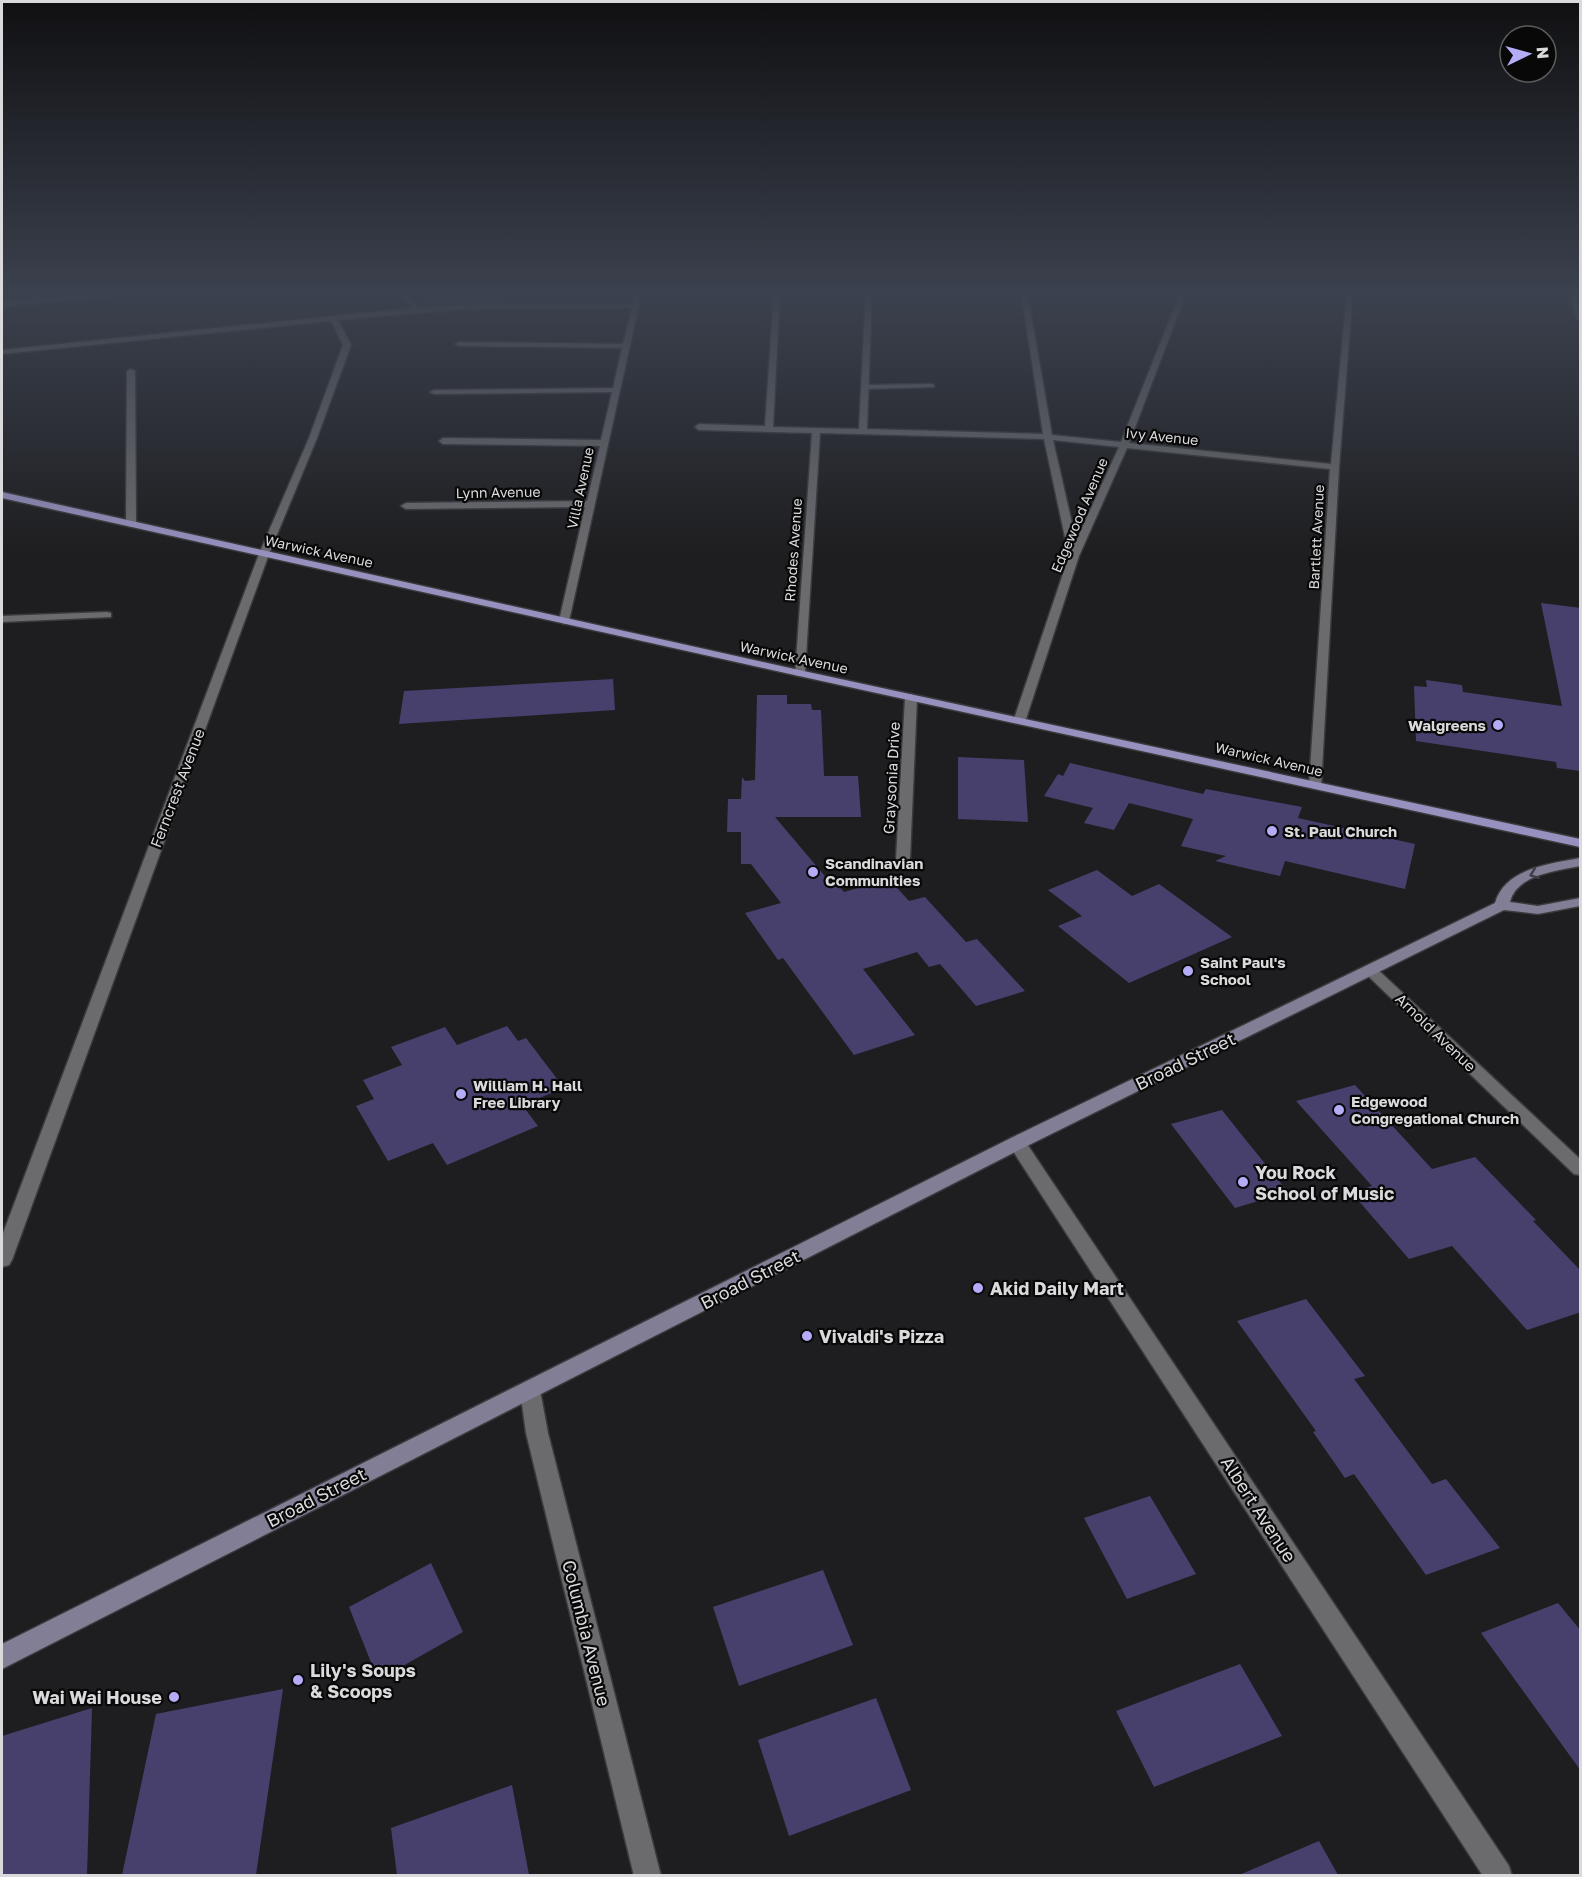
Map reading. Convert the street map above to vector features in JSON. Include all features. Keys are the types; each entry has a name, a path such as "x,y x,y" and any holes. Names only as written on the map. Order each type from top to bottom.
{"main road":[{"name":"Warwick Avenue","path":"2,495 911,698 1020,719 1581,843"},
{"path":"1581,862 1540,872 1516,882 1507,889 1502,905 1538,910 1581,902"},
{"name":"Broad Street","path":"2,1657 1017,1143 1502,905"}],"street":[{"path":"131,379 131,524"},
{"name":"Ferncrest Avenue","path":"2,1260 264,554 313,438 335,379"},
{"name":"Villa Avenue","path":"564,621 619,379"},
{"path":"769,428 772,379"},
{"path":"863,431 865,379"},
{"path":"1038,379 1048,437 1074,556"},
{"name":"Edgewood Avenue","path":"1020,719 1074,556 1124,445 1150,379"},
{"name":"Bartlett Avenue","path":"1316,785 1342,379"},
{"path":"434,392 616,390"},
{"name":"Ivy Avenue","path":"699,427 1048,437 1335,467"},
{"name":"Rhodes Avenue","path":"799,673 816,430"},
{"path":"443,441 604,443"},
{"name":"Lynn Avenue","path":"406,507 590,504"},
{"path":"2,619 107,615"},
{"name":"Graysonia Drive","path":"903,859 911,698"},
{"name":"Arnold Avenue","path":"1370,970 1581,1170"},
{"name":"Albert Avenue","path":"1017,1143 1499,1875"},
{"name":"Columbia Avenue","path":"530,1390 537,1433 648,1875"}],"lane":[{"path":"865,387 932,386"}],"building":[{"name":"Walgreens","path":"1541,603 1581,608 1581,771 1557,768 1556,762 1416,741 1414,686 1427,687 1426,680 1462,685 1463,692 1562,706"},
{"path":"613,679 615,710 399,724 404,691"},
{"name":"Scandinavian Communities","path":"757,695 787,695 787,704 811,704 812,710 821,710 824,776 858,776 861,817 775,817 829,881 834,880 844,892 889,879 909,901 925,897 966,942 977,939 1025,991 976,1006 940,964 929,967 917,952 863,969 915,1035 854,1055 783,958 778,960 745,913 781,903 751,864 741,864 741,832 727,832 728,799 741,799 742,777 745,781 755,780"},
{"path":"958,757 1024,760 1028,822 958,819"},
{"name":"St. Paul Church","path":"1070,763 1203,794 1206,789 1302,807 1298,818 1415,844 1405,889 1285,861 1280,876 1215,861 1226,856 1181,846 1193,819 1129,803 1114,830 1084,823 1093,808 1044,796 1058,774 1063,776"},
{"path":"1097,870 1132,896 1159,884 1232,937 1129,983 1058,926 1082,916 1048,890"},
{"name":"William H. Hall Free Library","path":"507,1026 518,1041 526,1038 564,1088 522,1105 538,1126 447,1165 433,1143 388,1161 356,1106 374,1099 363,1080 402,1065 391,1047 445,1027 457,1045"},
{"path":"1355,1085 1432,1169 1475,1157 1581,1271 1581,1312 1527,1330 1452,1246 1409,1259 1351,1192 1372,1186 1296,1101"},
{"path":"1222,1110 1288,1192 1235,1208 1171,1124"},
{"path":"1306,1299 1365,1376 1354,1379 1432,1484 1446,1479 1500,1548 1426,1575 1354,1474 1345,1478 1313,1432 1316,1431 1237,1321"},
{"path":"1150,1496 1196,1574 1127,1599 1084,1518"},
{"path":"431,1563 463,1632 378,1680 349,1607"},
{"path":"823,1570 853,1645 739,1686 713,1607"},
{"path":"1558,1603 1581,1631 1581,1771 1481,1633"},
{"path":"1240,1664 1282,1736 1154,1787 1116,1711"},
{"path":"283,1689 256,1875 122,1875 156,1714"},
{"path":"876,1698 911,1790 789,1836 758,1740"},
{"path":"92,1708 87,1875 2,1875 2,1736"},
{"path":"512,1785 529,1875 397,1875 391,1828"},
{"path":"1319,1841 1338,1875 1239,1875"}],"place":[{"name":"Walgreens","path":"1498,725"},
{"name":"St. Paul Church","path":"1272,831"},
{"name":"Scandinavian Communities","path":"813,872"},
{"name":"Saint Paul's School","path":"1188,971"},
{"name":"William H. Hall Free Library","path":"461,1094"},
{"name":"Edgewood Congregational Church","path":"1339,1110"},
{"name":"You Rock School of Music","path":"1243,1182"},
{"name":"Akid Daily Mart","path":"978,1288"},
{"name":"Vivaldi's Pizza","path":"807,1336"},
{"name":"Lily's Soups & Scoops","path":"298,1680"},
{"name":"Wai Wai House","path":"174,1697"}]}
